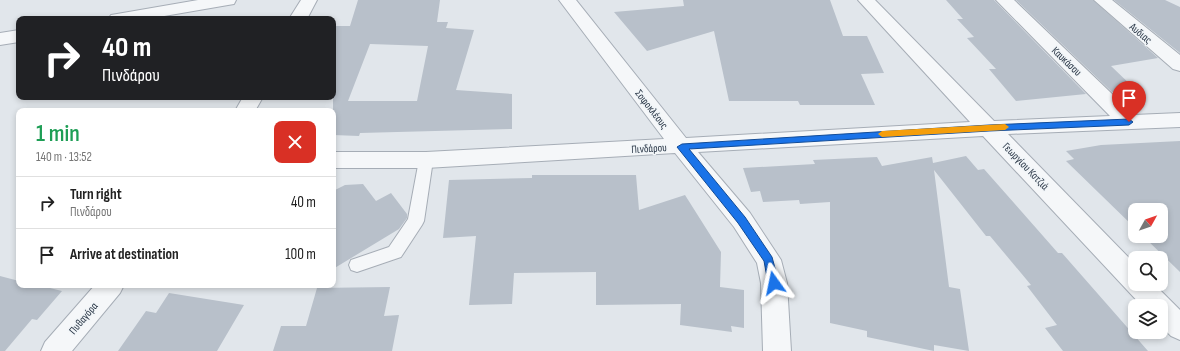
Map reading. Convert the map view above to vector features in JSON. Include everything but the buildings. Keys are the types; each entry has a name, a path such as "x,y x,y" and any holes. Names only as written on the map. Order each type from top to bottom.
{"street":[{"path":"135,16 228,0"},
{"path":"300,16 309,0"},
{"name":"Σοφοκλέους","path":"567,0 682,147 742,220 769,260 774,283 776,351"},
{"name":"Γεωργίου Κοτζιά","path":"866,0 1128,273"},
{"name":"Καυκάσου","path":"1004,0 1129,122"},
{"name":"Αυδιας","path":"1102,0 1180,65"},
{"path":"0,39 16,36"},
{"name":"Πινδάρου","path":"336,160 426,160 682,147 989,128 1180,120"},
{"name":"Πυθαγόρα","path":"55,351 108,288"},
{"path":"1145,291 1152,299"},
{"path":"1168,315 1180,328"}],"lane":[{"path":"357,265 395,252 416,221 426,160"}],"slow traffic":[{"path":"882,134 1005,127"}],"route":[{"path":"774,283 769,260 742,220 682,147 989,128 1129,122"}]}
